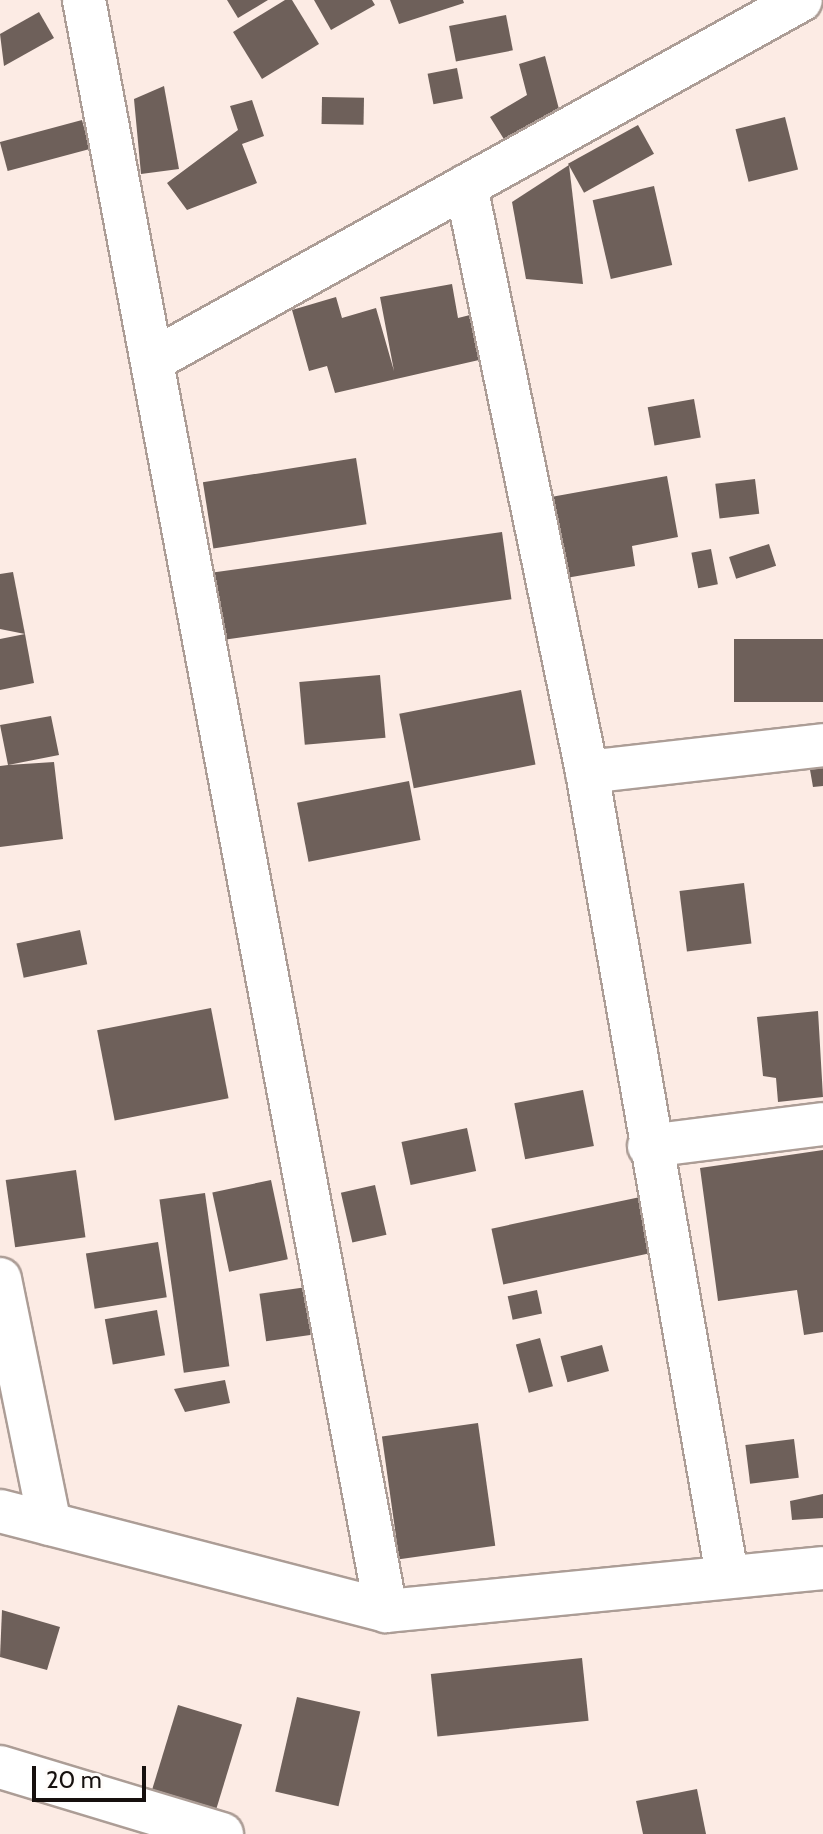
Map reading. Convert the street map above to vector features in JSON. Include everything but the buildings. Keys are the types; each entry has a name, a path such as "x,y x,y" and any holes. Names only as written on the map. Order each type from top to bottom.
{"street":[{"path":"84,0 386,1611"},
{"path":"153,360 801,0"},
{"path":"466,186 587,772 649,1146 727,1575"},
{"path":"587,772 823,745"},
{"path":"649,1146 823,1124"},
{"path":"0,1279 50,1524"},
{"path":"0,1511 386,1611 727,1575 823,1568"},
{"path":"0,1767 222,1834"}]}
